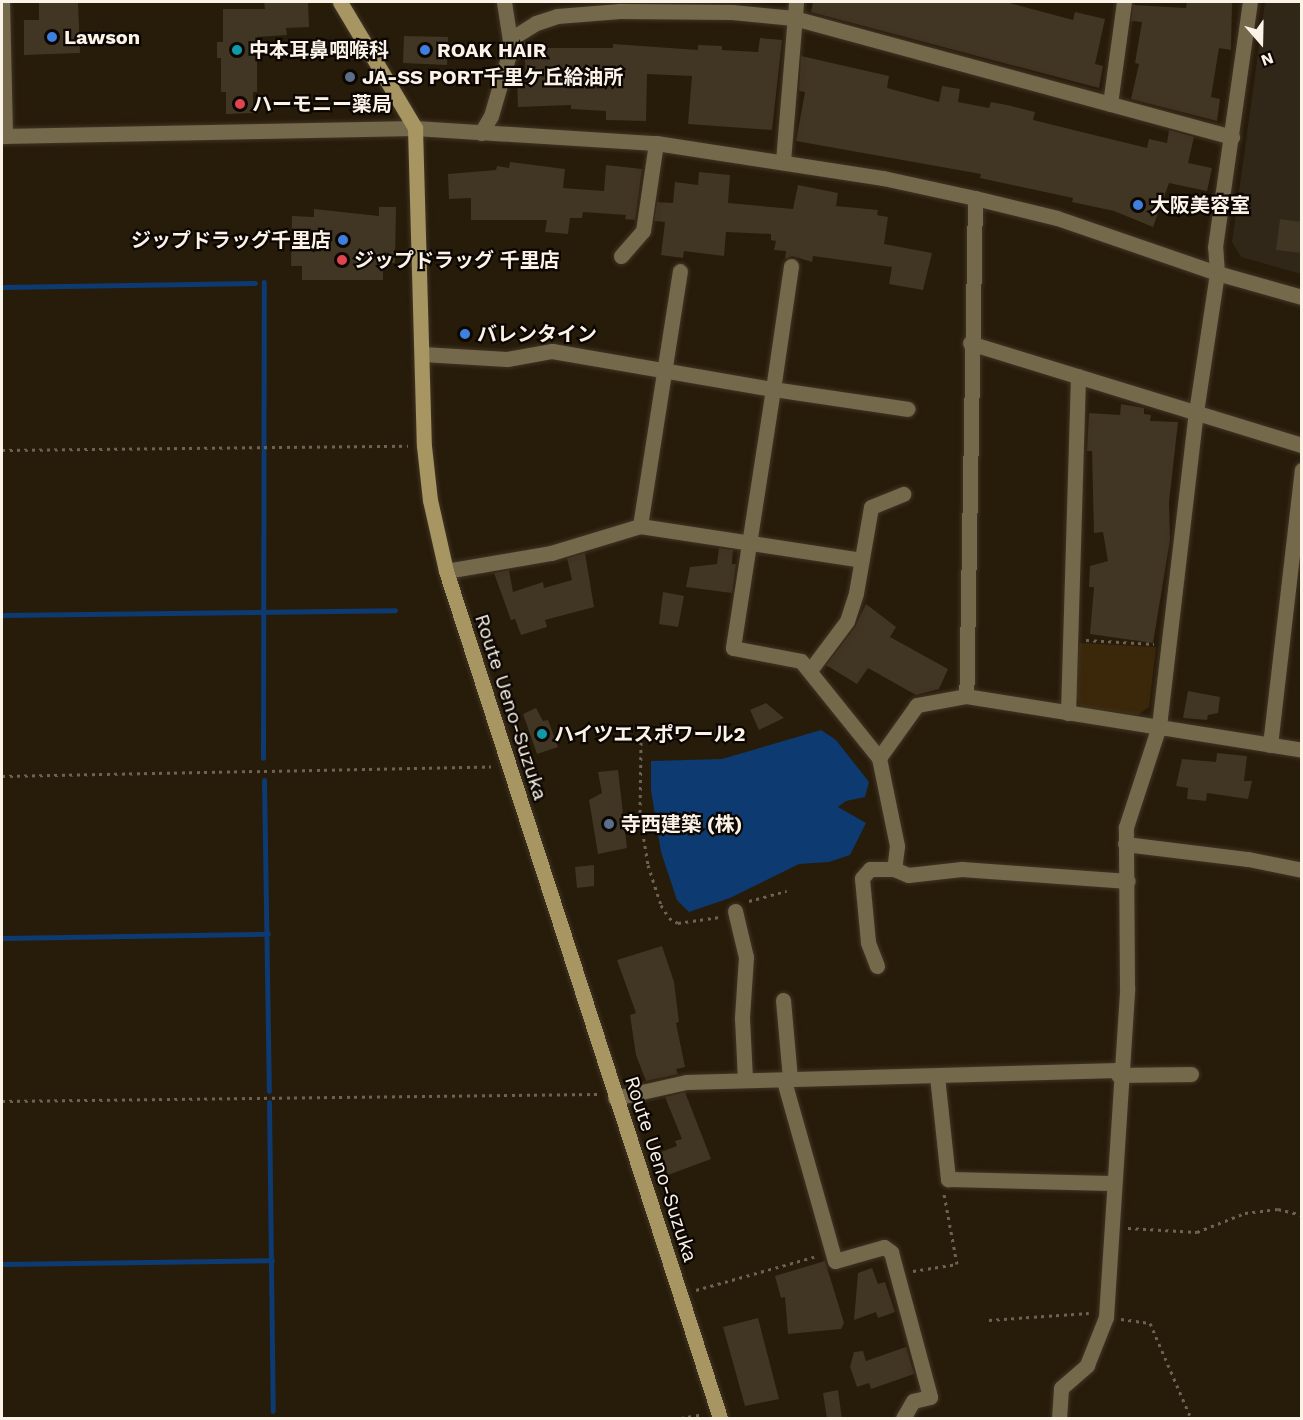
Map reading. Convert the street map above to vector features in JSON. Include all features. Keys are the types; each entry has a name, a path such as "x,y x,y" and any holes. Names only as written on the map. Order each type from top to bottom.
{"main road":[{"name":"Route Ueno-Suzuka","path":"340,2 415,128 424,446 430,500 446,572 720,1419"}],"street":[{"path":"2,2 3,126 415,128 656,143 783,161 975,198 1057,219 1217,273 1302,297"},
{"path":"481,133 492,116 512,38 504,2"},
{"path":"783,161 796,2"},
{"path":"1110,104 1124,2"},
{"path":"1059,1419 1061,1388 1088,1365 1106,1315 1114,1228 1112,1183 1118,1072 1127,988 1126,827 1159,726 1196,412 1217,273 1215,247 1250,2"},
{"path":"512,38 557,9 679,6 794,18 1232,137"},
{"path":"621,256 644,231 656,143"},
{"path":"966,696 970,343 975,198"},
{"path":"791,266 733,648 801,661 811,669 879,758 897,846 894,869"},
{"path":"640,526 680,271"},
{"path":"970,343 1302,445"},
{"path":"422,354 507,359 552,351 908,409"},
{"path":"1068,713 1078,376"},
{"path":"1270,745 1302,470"},
{"path":"811,669 847,621 870,507 904,494"},
{"path":"446,572 530,558 640,526 861,560"},
{"path":"879,758 917,705 966,696 1302,750"},
{"path":"1125,844 1248,859 1302,870"},
{"path":"877,966 868,942 862,878 870,868 894,869 908,874 962,869 1128,881"},
{"path":"735,911 746,957 742,1018 745,1080"},
{"path":"783,1000 787,1079 836,1261 884,1247 891,1252 930,1397 913,1401 903,1419"},
{"path":"615,1098 686,1082 937,1076 1022,1070 1191,1074"},
{"path":"937,1076 948,1179 1112,1183"}],"path":[{"path":"2,450 424,446"},
{"path":"1070,640 1168,645"},
{"path":"641,742 640,816 648,865 661,905 669,918 687,924 735,911 748,901 787,891"},
{"path":"2,776 469,769 508,765"},
{"path":"2,1101 590,1092 615,1098"},
{"path":"896,1273 957,1264 944,1192 948,1179"},
{"path":"1114,1228 1197,1232 1245,1213 1278,1209 1302,1215"},
{"path":"694,1290 833,1252"},
{"path":"989,1320 1106,1315 1149,1323 1191,1419"}],"shaded area":[{"path":"1265,2 1301,2 1301,274 1241,257 1232,242"},
{"path":"1079,643 1156,647 1149,707 1138,715 1081,707 1076,696"}],"water":[{"path":"821,730 836,740 869,782 865,797 846,801 838,807 866,823 850,855 829,862 799,864 730,898 689,912 677,900 661,852 651,790 651,761 722,759"}],"building":[{"name":"Lawson","path":"39,2 78,2 80,53 24,55 24,20 39,20"},
{"path":"264,2 308,2 309,27 286,28 287,35 257,37 257,92 253,92 253,113 226,114 226,92 221,92 221,58 217,58 217,42 223,42 223,9 265,9"},
{"path":"813,2 1006,2 1073,20 1075,12 1105,19 1095,64 1103,66 1099,88 811,12"},
{"path":"1187,2 1232,2 1231,50 1219,48 1211,97 1220,99 1217,121 1131,99 1139,64 1135,63 1142,22 1131,21 1133,5 1186,8"},
{"name":"ROAK HAIR","path":"404,36 448,37 447,65 403,63"},
{"path":"760,38 782,40 772,130 688,124 692,76 647,74 646,121 606,120 606,111 571,109 571,105 518,107 517,81 526,81 524,42 545,42 545,48 613,48 613,44 698,50 698,45 722,46 722,50 758,52"},
{"path":"801,56 889,76 887,88 939,102 942,86 960,89 958,102 989,108 991,102 1007,105 1035,112 1033,120 1147,148 1149,139 1167,143 1169,130 1194,137 1188,163 1212,168 1207,191 1169,183 1153,227 1114,211 1072,202 1073,198 980,178 981,174 796,141 805,92 799,91"},
{"path":"510,162 565,169 563,188 604,191 606,165 642,169 635,220 625,219 626,215 583,212 582,218 570,218 568,234 545,232 547,220 471,220 471,198 449,199 448,174 496,170 497,166 509,168"},
{"path":"699,172 730,175 728,203 793,209 798,185 838,193 836,206 878,210 877,215 888,217 884,244 932,253 923,290 889,284 892,267 813,256 812,262 792,256 785,259 786,251 774,250 776,241 771,240 771,234 726,232 724,256 684,251 683,258 661,255 665,222 654,221 657,202 673,203 675,182 698,185"},
{"name":"ジップドラッグ千里店","path":"379,207 396,207 395,263 383,263 383,280 302,280 302,266 291,266 292,216 314,217 314,209 379,216"},
{"path":"1280,219 1302,222 1302,253 1276,250"},
{"path":"1121,404 1144,408 1144,414 1151,415 1150,421 1178,422 1169,502 1170,540 1153,643 1090,634 1094,587 1089,587 1090,566 1108,561 1103,532 1094,533 1092,451 1087,451 1089,413 1120,415"},
{"path":"719,548 733,550 732,564 736,564 732,593 686,587 690,567 717,564"},
{"path":"585,553 594,607 545,620 547,627 521,635 515,619 511,620 494,573 509,570 513,592 543,582 544,588 572,580 567,558"},
{"path":"663,592 684,596 678,627 659,624"},
{"path":"866,604 896,627 890,637 948,669 939,689 916,695 868,668 857,684 826,665 855,627"},
{"path":"1188,691 1220,697 1218,713 1208,715 1207,720 1183,718"},
{"path":"766,703 784,718 759,730 750,710"},
{"name":"ハイツエスポワール2","path":"536,708 543,721 548,720 558,747 537,754 523,714"},
{"path":"1217,753 1247,756 1244,781 1252,781 1248,799 1207,793 1206,801 1187,799 1188,788 1176,786 1182,759 1216,762"},
{"name":"寺西建築 (株)","path":"618,770 627,848 598,854 589,800 602,793 598,772"},
{"path":"594,865 594,886 577,888 575,867"},
{"path":"662,946 674,982 679,1022 676,1023 685,1067 676,1069 678,1074 646,1081 636,1055 630,1015 636,1013 617,960"},
{"path":"685,1092 711,1159 668,1175 661,1152 677,1146 675,1141 682,1139 665,1097"},
{"path":"825,1261 844,1323 841,1329 788,1334 785,1297 781,1298 775,1276"},
{"path":"872,1268 878,1284 885,1282 895,1312 878,1318 876,1312 854,1320 858,1273"},
{"path":"758,1318 779,1399 745,1406 723,1327"},
{"path":"906,1347 914,1374 871,1389 869,1383 857,1387 850,1367 854,1352 863,1351 866,1361"},
{"path":"838,1390 842,1419 827,1419 823,1393"}],"waterway":[{"path":"263,758 264,282"},
{"path":"2,287 255,283"},
{"path":"2,615 395,610"},
{"path":"264,780 269,1091"},
{"path":"2,938 268,934"},
{"path":"269,1102 273,1411"},
{"path":"2,1264 272,1260"}],"place":[{"name":"Lawson","path":"52,37"},
{"name":"中本耳鼻咽喉科","path":"237,50"},
{"name":"ROAK HAIR","path":"425,50"},
{"name":"JA-SS PORT千里ケ丘給油所","path":"350,77"},
{"name":"ハーモニー薬局","path":"240,104"},
{"name":"大阪美容室","path":"1138,205"},
{"name":"ジップドラッグ千里店","path":"343,240"},
{"name":"ジップドラッグ 千里店","path":"342,260"},
{"name":"バレンタイン","path":"465,334"},
{"name":"ハイツエスポワール2","path":"542,734"},
{"name":"寺西建築 (株)","path":"609,824"}]}
